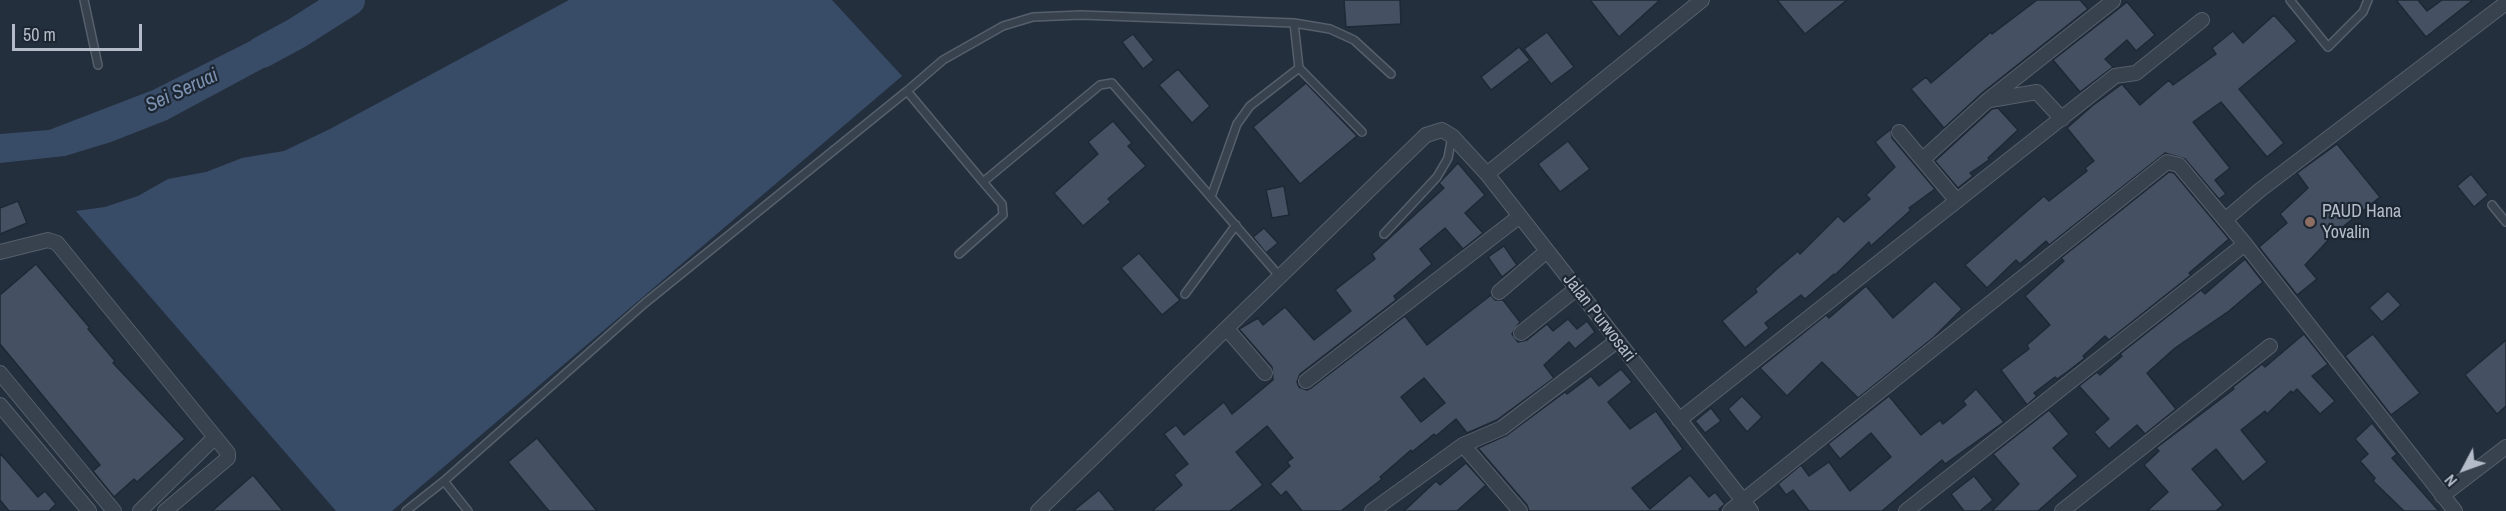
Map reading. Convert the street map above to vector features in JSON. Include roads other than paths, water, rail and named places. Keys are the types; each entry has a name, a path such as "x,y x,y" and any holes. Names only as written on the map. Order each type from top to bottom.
{"street":[{"path":"1487,174 1702,0"},
{"path":"1923,159 1988,100 2114,1"},
{"path":"2226,219 2269,183 2506,3"},
{"path":"1679,420 2115,76 2136,74 2202,20"},
{"path":"1988,100 2037,92 2062,119"},
{"path":"1899,132 1957,201"},
{"path":"1038,511 1426,135 1447,133"},
{"name":"Jalan Purwosari","path":"1447,133 1487,174 1747,506"},
{"path":"1730,511 1747,506 2167,162 2179,165 2226,219 2455,511"},
{"path":"1306,381 1520,216"},
{"path":"0,252 48,240 57,243 228,453 228,458 165,511"},
{"path":"1906,511 2245,244"},
{"path":"1500,292 1547,251"},
{"path":"1521,333 1576,288"},
{"path":"1227,329 1265,373"},
{"path":"1372,511 1463,446 1502,428 1617,341"},
{"path":"2062,511 2270,346"},
{"path":"0,373 114,511"},
{"path":"0,405 89,511"},
{"path":"140,511 215,437"},
{"path":"1463,446 1520,511"},
{"path":"2442,496 2506,447"}],"lane":[{"path":"84,0 98,65"},
{"path":"2290,0 2328,47 2363,12 2368,0"},
{"path":"406,511 444,481 645,303 943,60 1003,26 1034,17 1081,15 1294,23 1344,34 1367,50 1392,74"},
{"path":"1294,23 1299,68 1362,132"},
{"path":"1211,196 1237,124 1250,106 1299,68"},
{"path":"983,182 1100,85 1107,82 1118,88 1281,278"},
{"path":"907,91 1002,204 1004,215 959,254"},
{"path":"1384,234 1437,177 1448,158 1447,133"},
{"path":"2492,205 2506,222"},
{"path":"1185,294 1236,225"},
{"path":"444,481 468,511"}],"water":[{"path":"569,0 832,0 902,76 392,511 336,511 76,211 105,207 138,196 168,179 206,172 242,158 284,151 330,129"},
{"path":"290,21 312,42 167,120 111,142 65,156 0,163 0,134 49,130 153,90"}],"waterway":[{"name":"Sei Seruai","path":"262,52 349,0"}],"place":[{"name":"PAUD Hana Yovalin","path":"2310,222"}]}
